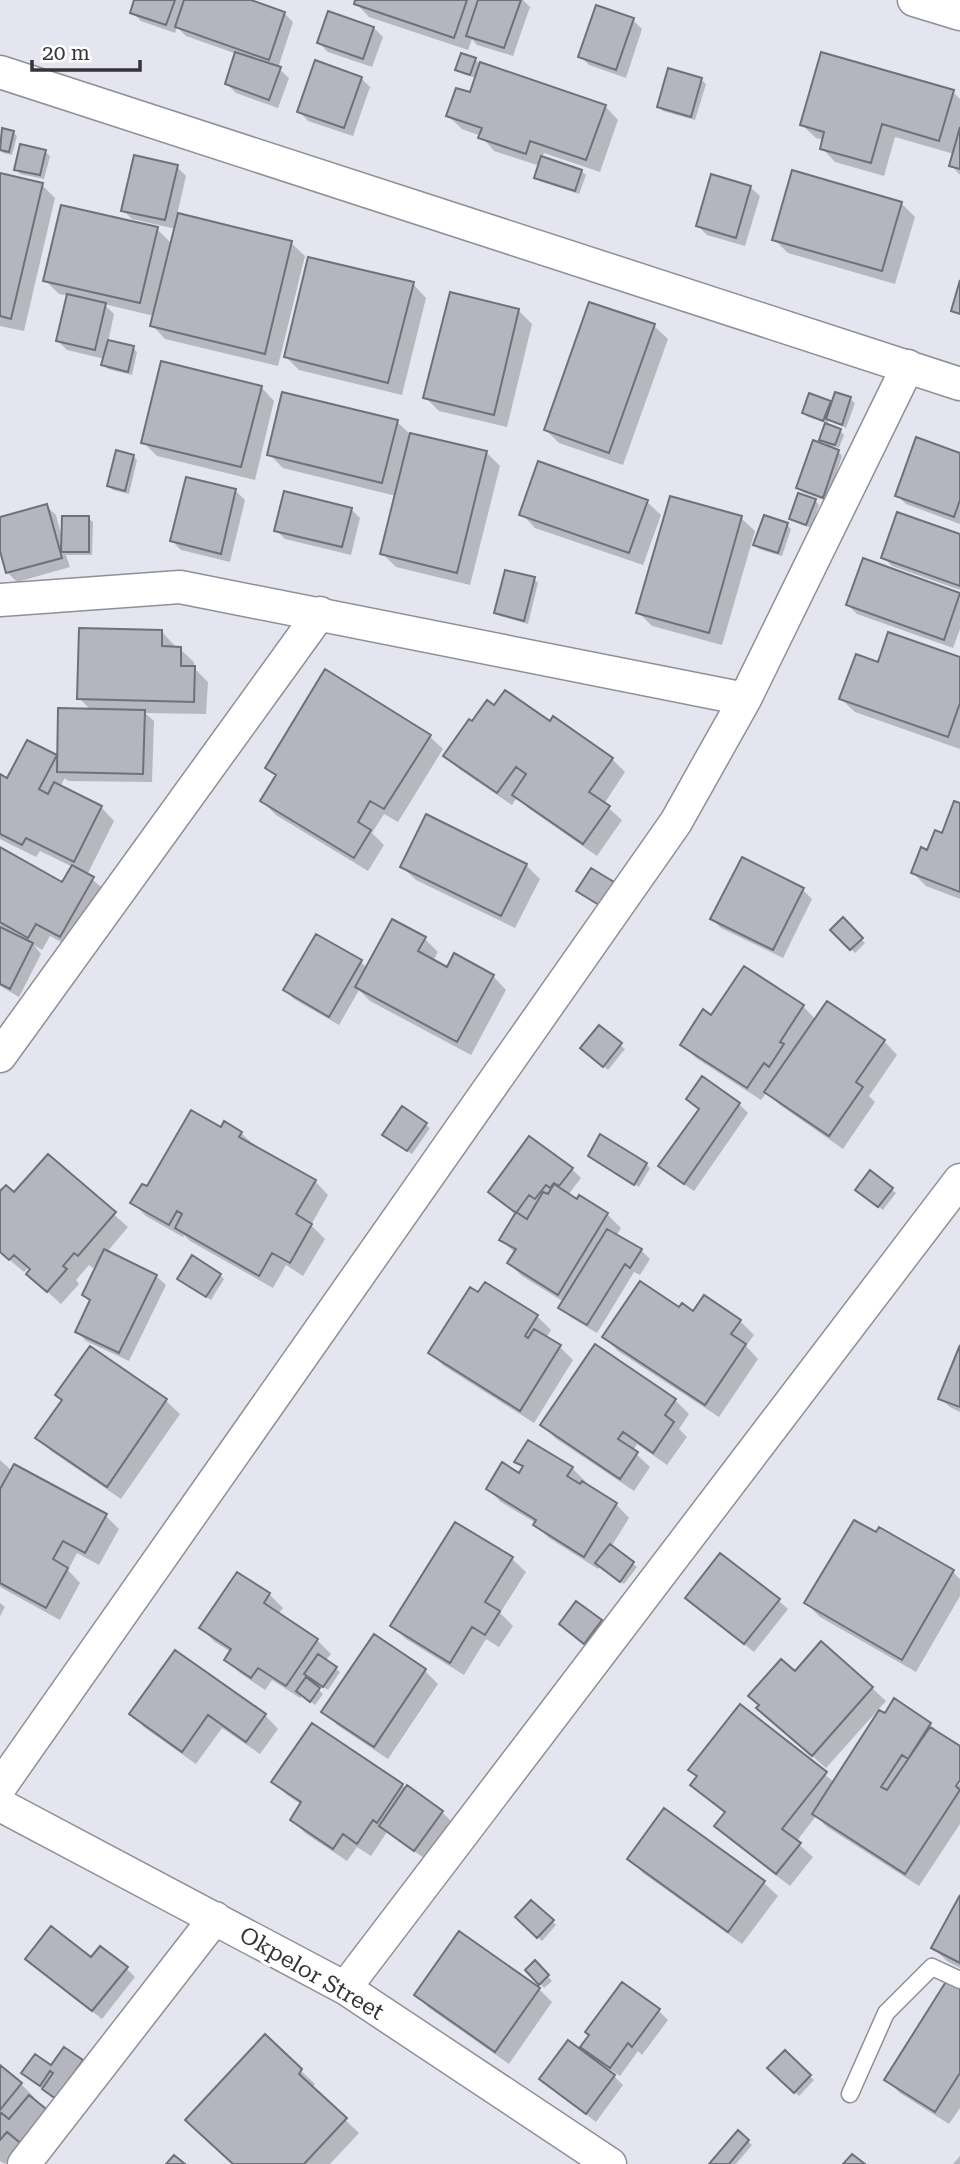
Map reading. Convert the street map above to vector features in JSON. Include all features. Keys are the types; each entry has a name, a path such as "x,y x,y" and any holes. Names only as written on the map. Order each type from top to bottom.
{"street":[{"path":"915,0 960,14"},
{"path":"0,72 960,384"},
{"path":"0,1787 676,822 745,699 908,366"},
{"path":"0,600 180,587 745,699"},
{"path":"0,1056 320,613"},
{"path":"345,1988 960,1180"},
{"name":"Okpelor Street","path":"0,1805 345,1988 610,2164"},
{"path":"24,2164 215,1918"}],"lane":[{"path":"850,2094 886,2013 932,1967 960,1980"}],"building":[{"path":"134,0 175,0 166,25 130,13"},
{"path":"184,0 251,0 285,12 269,60 175,27"},
{"path":"355,0 467,0 454,38 354,4"},
{"path":"478,0 521,0 504,48 466,36"},
{"path":"596,5 634,18 616,70 578,57"},
{"path":"328,11 374,27 363,59 317,43"},
{"path":"235,52 281,67 269,100 225,84"},
{"path":"821,52 954,90 939,141 882,124 871,163 820,149 824,132 800,125"},
{"path":"461,53 476,58 470,75 455,70"},
{"path":"315,60 362,77 344,128 297,112"},
{"path":"480,62 606,105 586,160 530,141 526,154 478,138 482,128 446,116 456,88 470,92"},
{"path":"668,68 702,78 691,117 657,107"},
{"path":"960,127 960,169 949,166"},
{"path":"2,128 14,131 9,152 0,150"},
{"path":"20,144 46,150 40,175 14,170"},
{"path":"134,155 178,165 165,220 121,211"},
{"path":"541,156 582,170 575,191 534,178"},
{"path":"792,170 902,202 882,271 772,240"},
{"path":"0,173 43,183 11,319 0,316"},
{"path":"711,174 751,186 736,238 696,226"},
{"path":"61,205 158,227 140,303 43,281"},
{"path":"178,213 292,241 265,354 150,326"},
{"path":"308,257 414,282 388,383 284,357"},
{"path":"960,280 960,314 951,311"},
{"path":"450,292 519,309 494,415 423,398"},
{"path":"67,294 106,303 95,350 56,341"},
{"path":"589,302 655,324 609,453 544,430"},
{"path":"108,340 134,346 128,372 101,365"},
{"path":"161,361 262,386 241,467 141,443"},
{"path":"282,392 398,420 382,483 267,455"},
{"path":"835,392 851,397 842,425 826,419"},
{"path":"809,393 831,401 823,421 802,413"},
{"path":"825,423 841,429 835,445 819,440"},
{"path":"410,433 487,451 457,573 380,554"},
{"path":"916,437 960,453 960,500 954,517 895,496"},
{"path":"813,440 839,450 823,498 796,488"},
{"path":"116,450 134,455 125,491 107,486"},
{"path":"538,461 648,500 629,553 519,515"},
{"path":"186,477 236,489 221,554 170,541"},
{"path":"284,491 352,508 342,547 274,531"},
{"path":"798,493 816,499 806,525 789,519"},
{"path":"670,496 742,516 709,633 636,613"},
{"path":"47,504 62,558 6,573 0,551 0,517"},
{"path":"897,512 960,534 960,586 881,558"},
{"path":"764,515 788,523 778,553 753,545"},
{"path":"62,516 89,516 89,552 61,552"},
{"path":"863,558 960,593 944,640 846,605"},
{"path":"505,570 535,577 524,621 494,613"},
{"path":"79,628 162,630 162,646 181,647 181,666 195,666 194,702 77,699"},
{"path":"888,632 960,657 960,703 948,737 839,699 856,654 878,662"},
{"path":"325,669 431,735 384,809 370,801 358,822 371,830 354,858 260,801 276,775 265,768"},
{"path":"505,690 550,721 553,716 613,758 589,792 610,806 583,844 512,795 526,774 516,767 497,793 443,756 469,719 472,721 487,700 494,705"},
{"path":"58,708 145,710 143,774 57,772"},
{"path":"27,740 57,755 39,789 48,794 54,782 102,806 74,862 26,838 22,845 0,834 0,774 7,778"},
{"path":"954,801 960,803 960,892 911,873 921,847 927,850 935,830 942,833"},
{"path":"426,814 527,864 501,916 400,867"},
{"path":"0,847 62,882 72,865 94,877 60,937 36,924 28,938 0,922"},
{"path":"742,857 804,888 773,950 710,919"},
{"path":"591,868 614,882 599,905 576,891"},
{"path":"843,917 863,938 850,950 830,930"},
{"path":"392,919 426,937 418,951 447,967 454,953 494,975 457,1042 355,987"},
{"path":"0,927 33,943 10,989 0,984"},
{"path":"316,934 362,960 329,1017 283,990"},
{"path":"744,966 804,1005 780,1042 784,1044 769,1067 764,1063 747,1088 680,1045 703,1009 711,1015"},
{"path":"827,1001 885,1040 856,1082 863,1087 829,1136 764,1092"},
{"path":"599,1025 622,1043 603,1067 580,1048"},
{"path":"702,1076 740,1103 684,1184 658,1166 699,1109 686,1099"},
{"path":"402,1106 427,1123 407,1151 382,1135"},
{"path":"191,1110 221,1127 224,1121 242,1132 239,1137 316,1180 296,1214 312,1224 290,1263 272,1253 259,1276 175,1228 182,1214 177,1211 169,1225 130,1203 142,1184 147,1186"},
{"path":"600,1134 647,1163 634,1185 588,1156"},
{"path":"529,1136 573,1168 559,1186 554,1183 550,1188 546,1185 535,1199 529,1195 516,1213 488,1192"},
{"path":"48,1154 116,1212 78,1256 74,1253 63,1266 67,1269 47,1292 26,1274 30,1269 14,1255 9,1260 0,1252 0,1191 6,1185 14,1192"},
{"path":"870,1170 893,1188 878,1207 855,1190"},
{"path":"554,1184 577,1199 579,1195 608,1213 558,1295 507,1263 516,1249 499,1240 516,1212 527,1219 543,1192 548,1194"},
{"path":"607,1229 642,1249 630,1268 625,1264 587,1325 558,1308"},
{"path":"104,1249 157,1275 119,1353 75,1332 90,1300 82,1295"},
{"path":"192,1255 221,1274 206,1297 177,1279"},
{"path":"640,1281 679,1307 682,1303 693,1311 704,1295 741,1320 731,1334 746,1344 705,1405 602,1337"},
{"path":"485,1282 538,1315 525,1336 528,1338 534,1329 561,1345 520,1411 428,1353 470,1287 478,1292"},
{"path":"595,1344 676,1399 665,1415 674,1422 653,1453 623,1432 618,1439 638,1452 620,1479 540,1425"},
{"path":"960,1345 960,1407 938,1399"},
{"path":"90,1346 167,1399 107,1487 35,1438 62,1400 55,1395"},
{"path":"528,1440 573,1467 567,1476 580,1484 582,1481 617,1503 584,1557 533,1525 536,1520 486,1489 502,1462 519,1473 523,1466 514,1462"},
{"path":"14,1464 107,1514 85,1553 63,1541 53,1559 68,1568 46,1608 0,1583 0,1489"},
{"path":"854,1520 876,1532 879,1527 954,1570 902,1660 804,1603"},
{"path":"455,1522 513,1557 485,1602 500,1611 485,1635 472,1627 450,1663 390,1626"},
{"path":"610,1544 634,1562 620,1582 595,1563"},
{"path":"720,1553 780,1599 744,1644 685,1598"},
{"path":"237,1572 270,1593 264,1603 318,1639 286,1686 258,1668 251,1678 224,1660 231,1649 199,1628"},
{"path":"576,1601 602,1620 584,1644 559,1624"},
{"path":"374,1634 426,1669 374,1747 321,1712"},
{"path":"821,1641 873,1687 812,1756 756,1708 759,1705 748,1696 781,1659 795,1671"},
{"path":"175,1650 266,1714 246,1742 208,1715 182,1752 129,1714"},
{"path":"318,1654 337,1667 323,1687 304,1674"},
{"path":"306,1677 320,1688 310,1702 296,1691"},
{"path":"894,1698 931,1723 908,1759 902,1755 881,1787 887,1790 930,1727 960,1746 960,1780 956,1786 960,1790 905,1874 812,1814 879,1710 885,1713"},
{"path":"740,1704 827,1772 782,1829 801,1843 776,1874 714,1826 725,1812 690,1785 697,1776 688,1770"},
{"path":"312,1723 403,1784 377,1823 373,1820 357,1844 343,1834 333,1849 290,1820 301,1802 271,1782"},
{"path":"407,1785 443,1811 414,1851 379,1826"},
{"path":"664,1808 765,1881 728,1932 627,1859"},
{"path":"960,1895 960,1963 931,1948"},
{"path":"531,1900 554,1920 537,1938 515,1917"},
{"path":"51,1926 91,1957 100,1946 128,1967 92,2011 25,1959"},
{"path":"459,1931 540,1988 495,2052 414,1995"},
{"path":"535,1960 549,1975 539,1985 525,1970"},
{"path":"947,1980 960,1988 960,2073 935,2112 884,2080"},
{"path":"622,1982 660,2009 632,2047 628,2043 610,2068 580,2047 589,2035 585,2032"},
{"path":"265,2034 302,2069 299,2074 347,2118 304,2164 233,2164 185,2120"},
{"path":"568,2040 615,2075 586,2114 539,2079"},
{"path":"64,2047 83,2060 56,2099 42,2089 53,2073 50,2071 40,2086 21,2073 35,2054 51,2065"},
{"path":"785,2050 811,2075 794,2093 767,2068"},
{"path":"0,2065 22,2083 0,2110"},
{"path":"29,2095 57,2118 30,2151 7,2132 0,2140 0,2112 9,2119"},
{"path":"738,2130 749,2140 729,2164 709,2164"},
{"path":"852,2154 865,2164 843,2164"},
{"path":"174,2155 185,2164 166,2164"}]}
